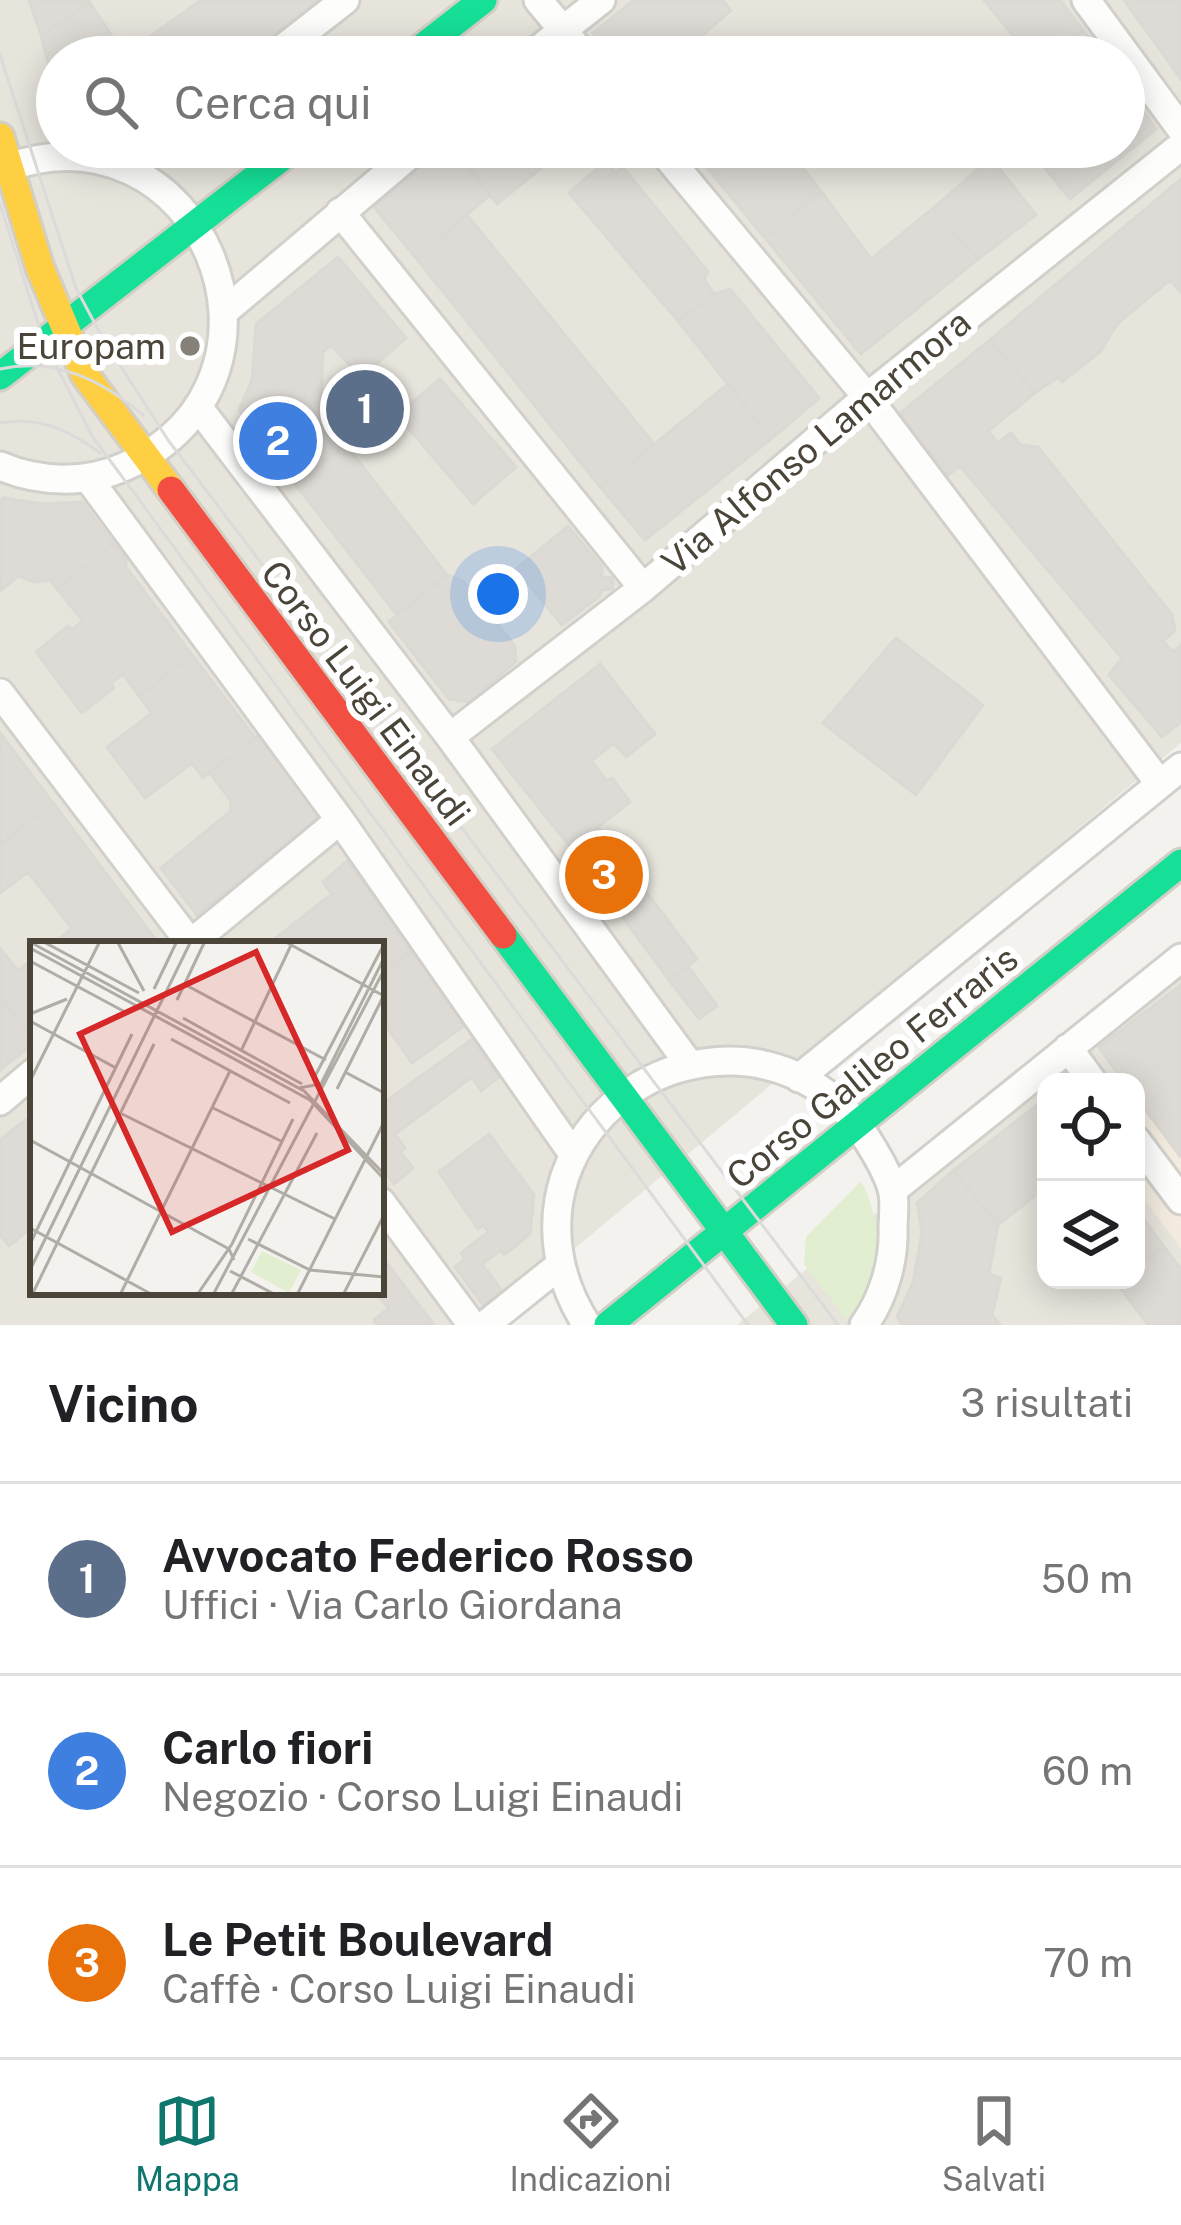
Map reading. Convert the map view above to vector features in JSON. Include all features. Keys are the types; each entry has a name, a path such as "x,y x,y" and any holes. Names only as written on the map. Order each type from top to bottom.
{"main road":[{"path":"437,36 483,0"},
{"name":"Corso Luigi Einaudi","path":"0,137 5,168 62,329 85,375 794,1325"},
{"path":"0,376 267,168"},
{"name":"Corso Galileo Ferraris","path":"608,1325 1181,863"}],"street":[{"path":"299,36 345,0"},
{"path":"538,0 568,36"},
{"path":"554,36 601,0"},
{"path":"1087,0 1113,36"},
{"path":"1145,80 1181,129"},
{"name":"Via Alfonso Lamarmora","path":"450,737 643,588 867,398 1181,146"},
{"path":"5,168 36,159"},
{"path":"5,472 51,479 88,478 145,457 198,407 219,361 225,311 216,264 194,223 174,200 126,168"},
{"path":"225,311 393,168"},
{"path":"676,168 1170,776"},
{"path":"340,212 643,588"},
{"name":"Corso Luigi Einaudi","path":"198,407 450,737 689,1064"},
{"path":"88,478 340,820 573,1154"},
{"path":"0,693 188,941"},
{"name":"Corso Galileo Ferraris","path":"800,1078 1170,776"},
{"path":"194,941 340,820"},
{"path":"892,1190 1181,958"},
{"path":"1068,1048 1086,1073"},
{"path":"587,1325 560,1264 556,1225 560,1192 573,1154 596,1120 622,1095 689,1064 724,1060 761,1065 800,1078 832,1098 857,1124 892,1190 894,1242 870,1322"},
{"path":"0,1101 30,1076"},
{"path":"1145,1152 1181,1200"},
{"path":"384,1206 472,1325"},
{"path":"484,1325 560,1264"}],"shaded area":[{"path":"0,0 1181,0 1181,743 483,1325 0,1325"},
{"path":"1181,968 1181,1325 737,1325 1037,1084 1037,1289 1145,1289 1145,1073 1050,1073"},
{"path":"1145,1109 1181,1158 1181,1249 1145,1200"}],"green space":[{"path":"861,1181 874,1216 876,1253 867,1288 846,1319 804,1264 806,1237"}],"building":[{"path":"29,0 89,0 90,3 41,35"},
{"path":"201,0 317,0 273,36 151,36"},
{"path":"634,0 722,0 731,10 701,36 593,33"},
{"path":"984,0 1060,0 1083,30 1075,36 1013,36"},
{"path":"1124,0 1181,0 1181,79"},
{"path":"90,3 112,36 41,36"},
{"path":"1145,114 1156,129 1145,138"},
{"path":"420,168 469,168 490,195 416,258 374,207"},
{"path":"470,168 541,168 497,204"},
{"path":"598,168 612,168 616,173 624,168 708,272 704,279 714,294 678,321 569,193"},
{"path":"707,168 803,168 821,191 765,238"},
{"path":"979,168 999,168 1036,215 978,259 932,209"},
{"path":"1045,168 1108,168 1070,199"},
{"path":"1181,179 1181,292 1170,280 1118,323 1100,352 1062,382 1058,377 1035,393 990,340"},
{"path":"821,191 871,259 932,209 978,259 861,354 765,238"},
{"path":"467,215 654,444 601,488 416,258"},
{"path":"338,257 406,338 361,377 331,345 323,352 321,403 350,440 295,484 239,410 252,380 256,324"},
{"path":"730,289 819,398 771,439 678,321 714,294"},
{"path":"990,340 1035,393 988,431 998,443 1011,433 1021,445 1038,447 1172,615 1175,631 1163,641 1173,652 1181,645 1181,722 1162,737 1109,675 1122,658 960,466 948,475 899,414"},
{"path":"440,379 516,467 473,504 397,415"},
{"path":"728,384 771,439 645,540 601,488"},
{"path":"346,445 447,575 397,615 295,484"},
{"path":"3,498 43,504 82,502 113,543 57,589 51,580 34,582 18,576 0,591"},
{"path":"568,526 602,567 602,577 612,578 613,584 562,625 516,569"},
{"path":"113,543 192,655 139,696 123,674 111,683 114,688 82,713 36,652 68,626 72,630 83,621 57,589"},
{"path":"447,575 463,581 515,646 516,661 470,702 449,699 389,622"},
{"path":"896,638 983,705 916,795 823,723"},
{"path":"192,655 255,738 203,778 192,763 145,798 107,747 152,713 139,696"},
{"path":"600,664 655,734 626,757 614,743 591,761 630,802 571,848 492,749"},
{"path":"0,733 53,803 0,845"},
{"path":"259,735 320,816 197,915 161,868 230,812 231,801 210,773"},
{"path":"53,803 157,941 57,941 72,928 28,872 0,893 0,845"},
{"path":"598,828 697,959 669,980 571,848"},
{"path":"347,861 412,950 384,971 384,941 272,941 332,894 323,882"},
{"path":"0,948 18,971 30,961 30,1034 0,997"},
{"path":"412,950 464,1026 412,1063 384,1023 384,972"},
{"path":"688,966 717,1006 699,1019 669,980"},
{"path":"1181,985 1180,1156 1145,1109 1145,1073 1118,1073 1099,1047"},
{"path":"0,997 30,1034 30,1046 0,1070"},
{"path":"472,1039 499,1077 481,1091 472,1077 395,1134 405,1148 400,1152 413,1168 394,1184 384,1170 384,1103"},
{"path":"1037,1105 1037,1194 998,1225 954,1170"},
{"path":"30,1116 30,1228 9,1246 0,1235 0,1140"},
{"path":"489,1134 534,1195 530,1234 504,1255 501,1250 482,1264 502,1291 484,1306 455,1267 465,1259 461,1253 488,1232 483,1225 478,1229 439,1172"},
{"path":"954,1170 998,1225 989,1274 1001,1278 992,1315 1000,1325 903,1325 897,1317 913,1283 922,1232 917,1203"},
{"path":"1145,1221 1164,1247 1145,1261"},
{"path":"1164,1247 1181,1269 1181,1325 1148,1325 1121,1289 1145,1289 1145,1261"},
{"path":"384,1259 434,1325 377,1325 374,1320 389,1308 378,1295 384,1295"}],"tram line":[{"path":"0,55 36,165"},
{"path":"37,168 76,288 168,440 838,1325"},
{"path":"0,204 44,342 92,436 748,1325"},
{"path":"0,369 40,366 77,374 143,415"},
{"path":"0,423 53,427 100,453"}],"traffic: fast":[{"path":"437,36 483,0"},
{"path":"0,376 268,168"},
{"path":"608,1325 1181,863"},
{"path":"503,935 794,1325"}],"traffic: slow":[{"path":"0,137 40,268 85,375 171,490"}],"traffic: jam":[{"path":"171,490 503,935"}],"place":[{"name":"Europam","path":"190,346"},
{"name":"Avvocato Federico Rosso","path":"365,409"},
{"name":"Carlo fiori","path":"278,441"},
{"name":"Le Petit Boulevard","path":"604,875"}]}
